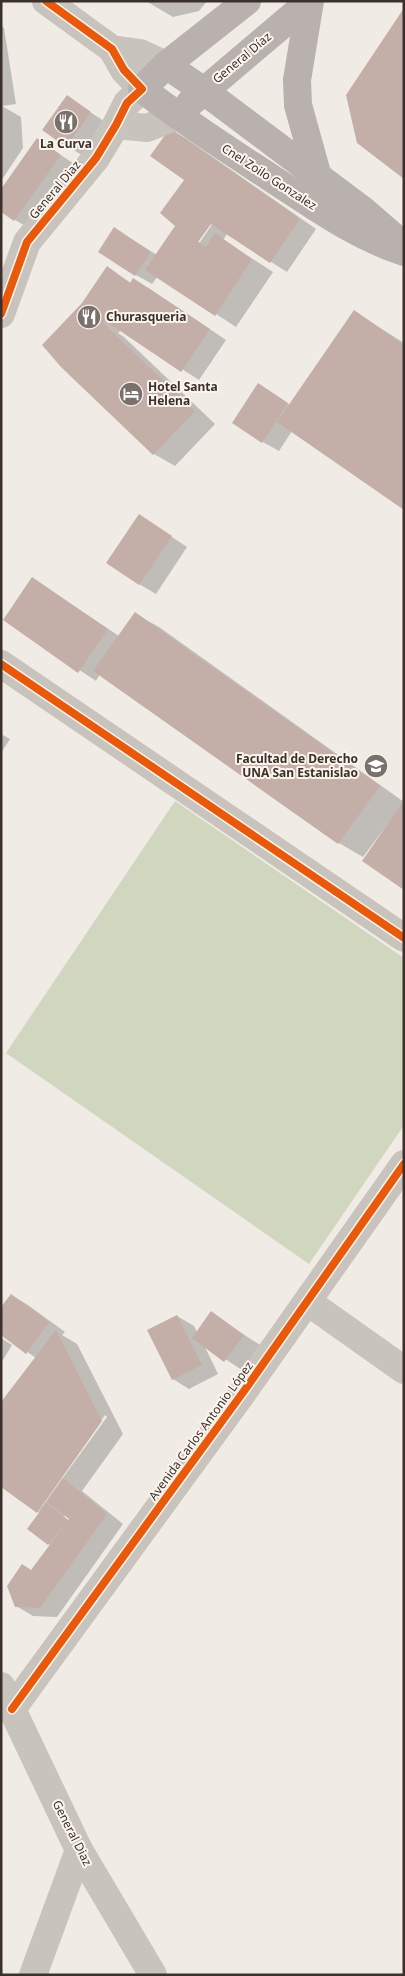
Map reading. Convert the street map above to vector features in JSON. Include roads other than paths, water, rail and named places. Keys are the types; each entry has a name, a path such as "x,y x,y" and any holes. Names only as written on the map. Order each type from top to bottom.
{"main road":[{"path":"142,89 166,65 247,1"},
{"path":"310,1 297,80 297,96 304,130 318,177"},
{"name":"General Díaz","path":"176,116 310,1"},
{"name":"Cnel Zoilo Gonzalez","path":"166,65 204,91 364,211 404,246"},
{"name":"Cnel Zoilo Gonzalez","path":"142,89 176,116 351,230 380,244 404,252"}],"street":[{"path":"46,1 112,49 124,70 142,89"},
{"path":"112,49 140,53 166,65"},
{"name":"General Diaz","path":"1,314 27,242 96,158 116,125 126,103 142,89"},
{"path":"116,125 147,128 176,116"},
{"path":"1,664 404,938"},
{"name":"Avenida Carlos Antonio López","path":"7,1697 308,1302 404,1164"},
{"path":"308,1302 404,1370"},
{"name":"General Diaz","path":"7,1697 79,1850 153,1975"},
{"path":"33,1975 79,1850"}],"place":[{"name":"La Curva","path":"66,122"},
{"name":"Churasqueria","path":"89,317"},
{"name":"Hotel Santa Helena","path":"131,394"},
{"name":"Facultad de Derecho UNA San Estanislao","path":"376,766"}]}
